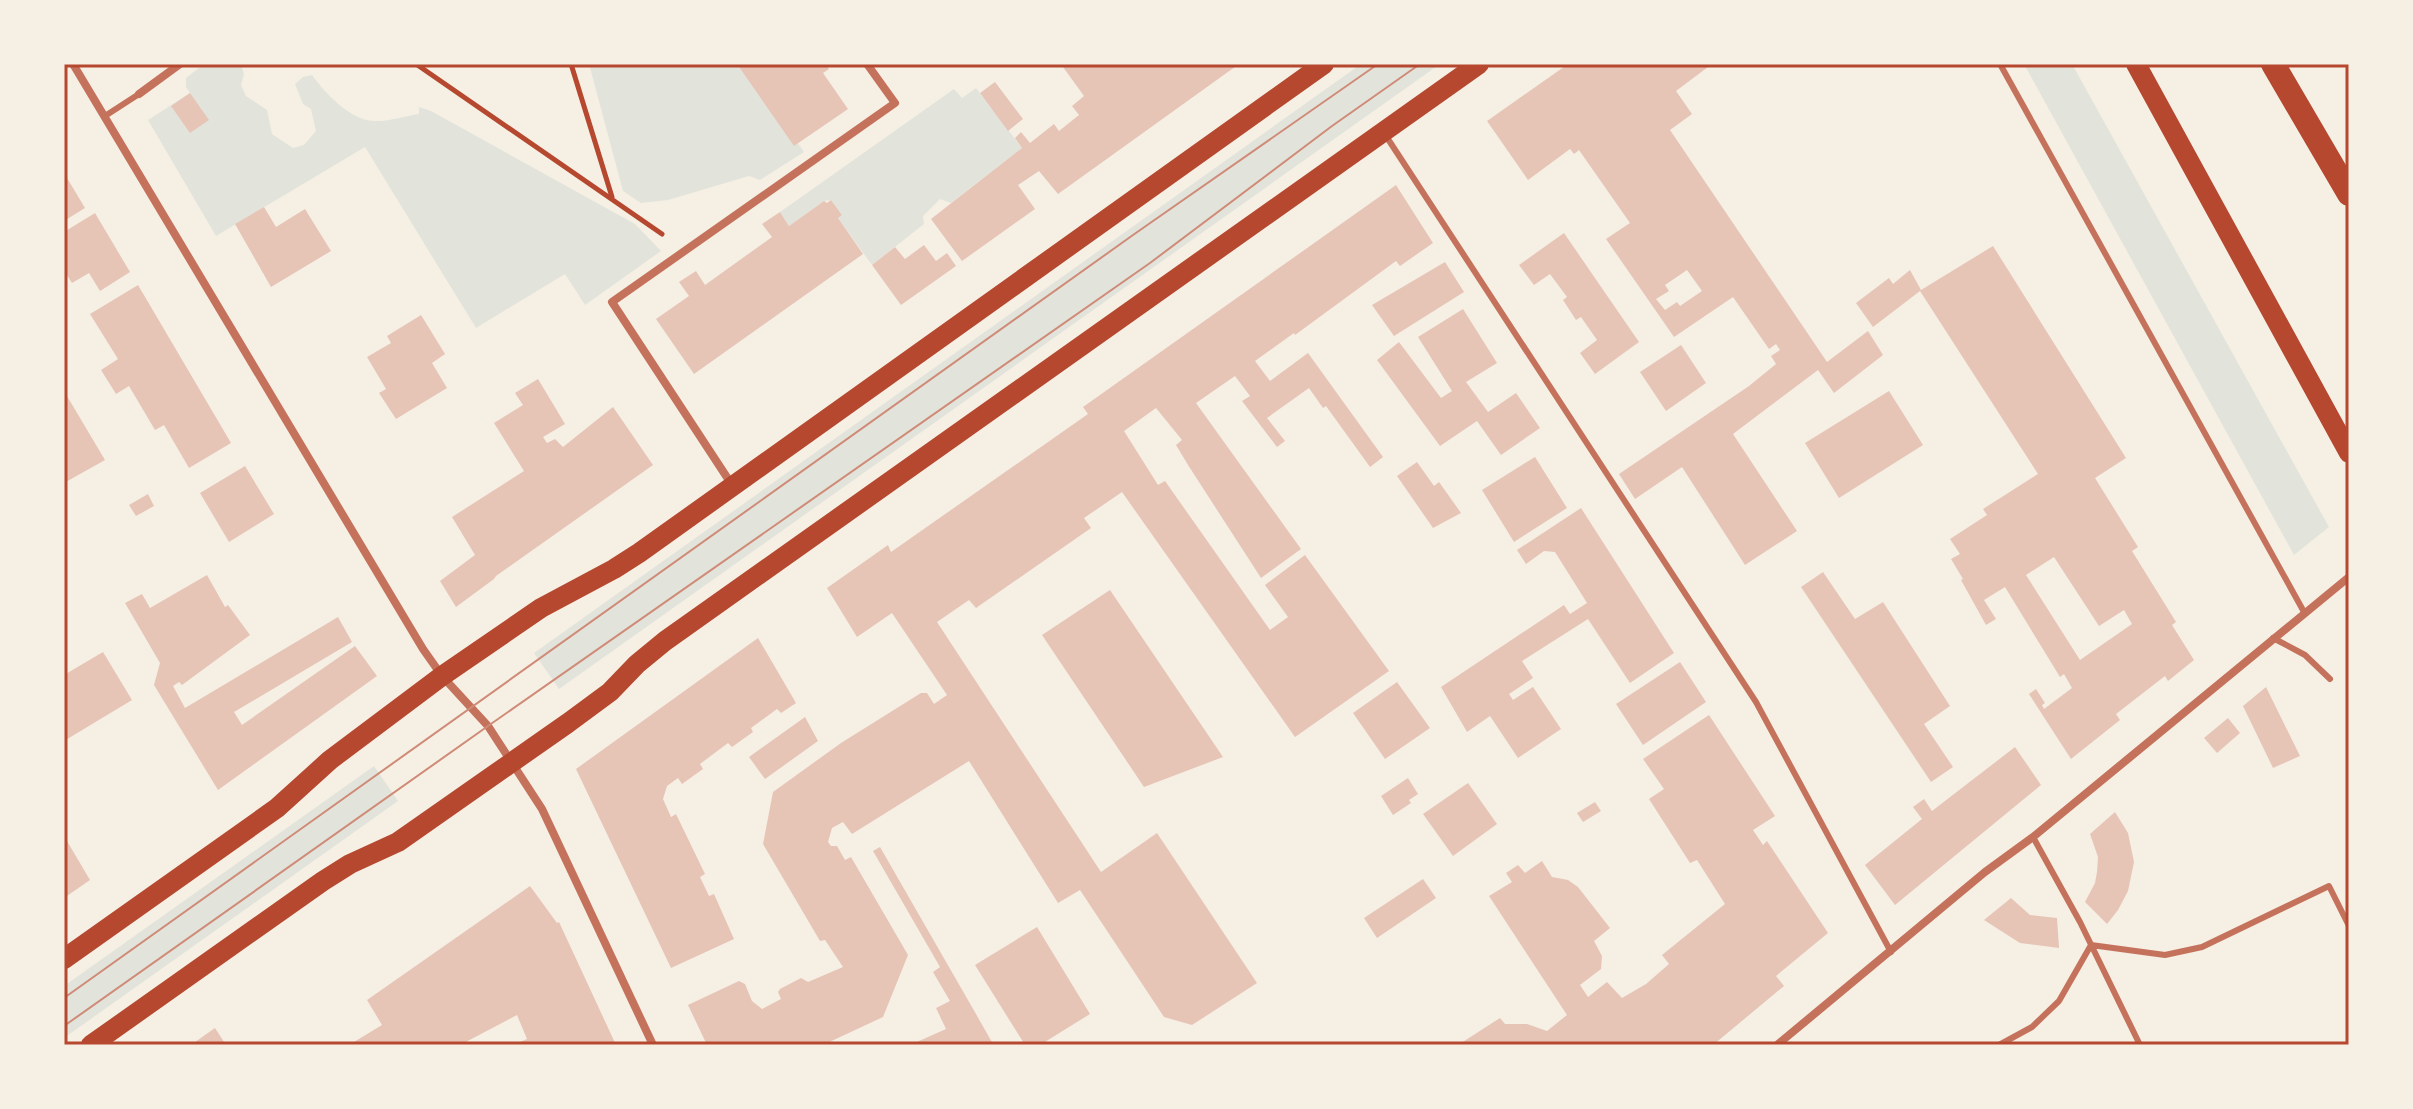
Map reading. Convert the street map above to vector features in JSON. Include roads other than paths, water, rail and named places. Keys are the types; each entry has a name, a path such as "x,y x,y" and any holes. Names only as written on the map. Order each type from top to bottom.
{"highway":[{"path":"2273,64 2349,194"}],"main road":[{"path":"64,959 277,808 330,760 442,676 541,608 614,569 1324,64"},
{"path":"91,1045 323,881 350,864 398,842 600,701 665,641 1479,64"},
{"path":"2136,64 2349,453"}],"street":[{"path":"73,64 423,649 442,676 488,726 542,809 653,1045"},
{"path":"139,94 180,64"},
{"path":"733,485 612,302 895,103 867,64"},
{"path":"1777,1045 2348,578"}],"lane":[{"path":"2000,64 2304,612"},
{"path":"105,116 139,94"},
{"path":"1384,132 1756,702 1891,952"},
{"path":"2273,638 2305,655 2330,679"},
{"path":"2033,837 2140,1045"},
{"path":"2091,945 2165,955 2202,947 2329,886 2349,926"},
{"path":"1999,1045 2032,1027 2059,1001 2091,945"}],"tram line":[{"path":"64,998 1133,235 1378,64"},
{"path":"64,1026 1150,263 1420,64"}]}
